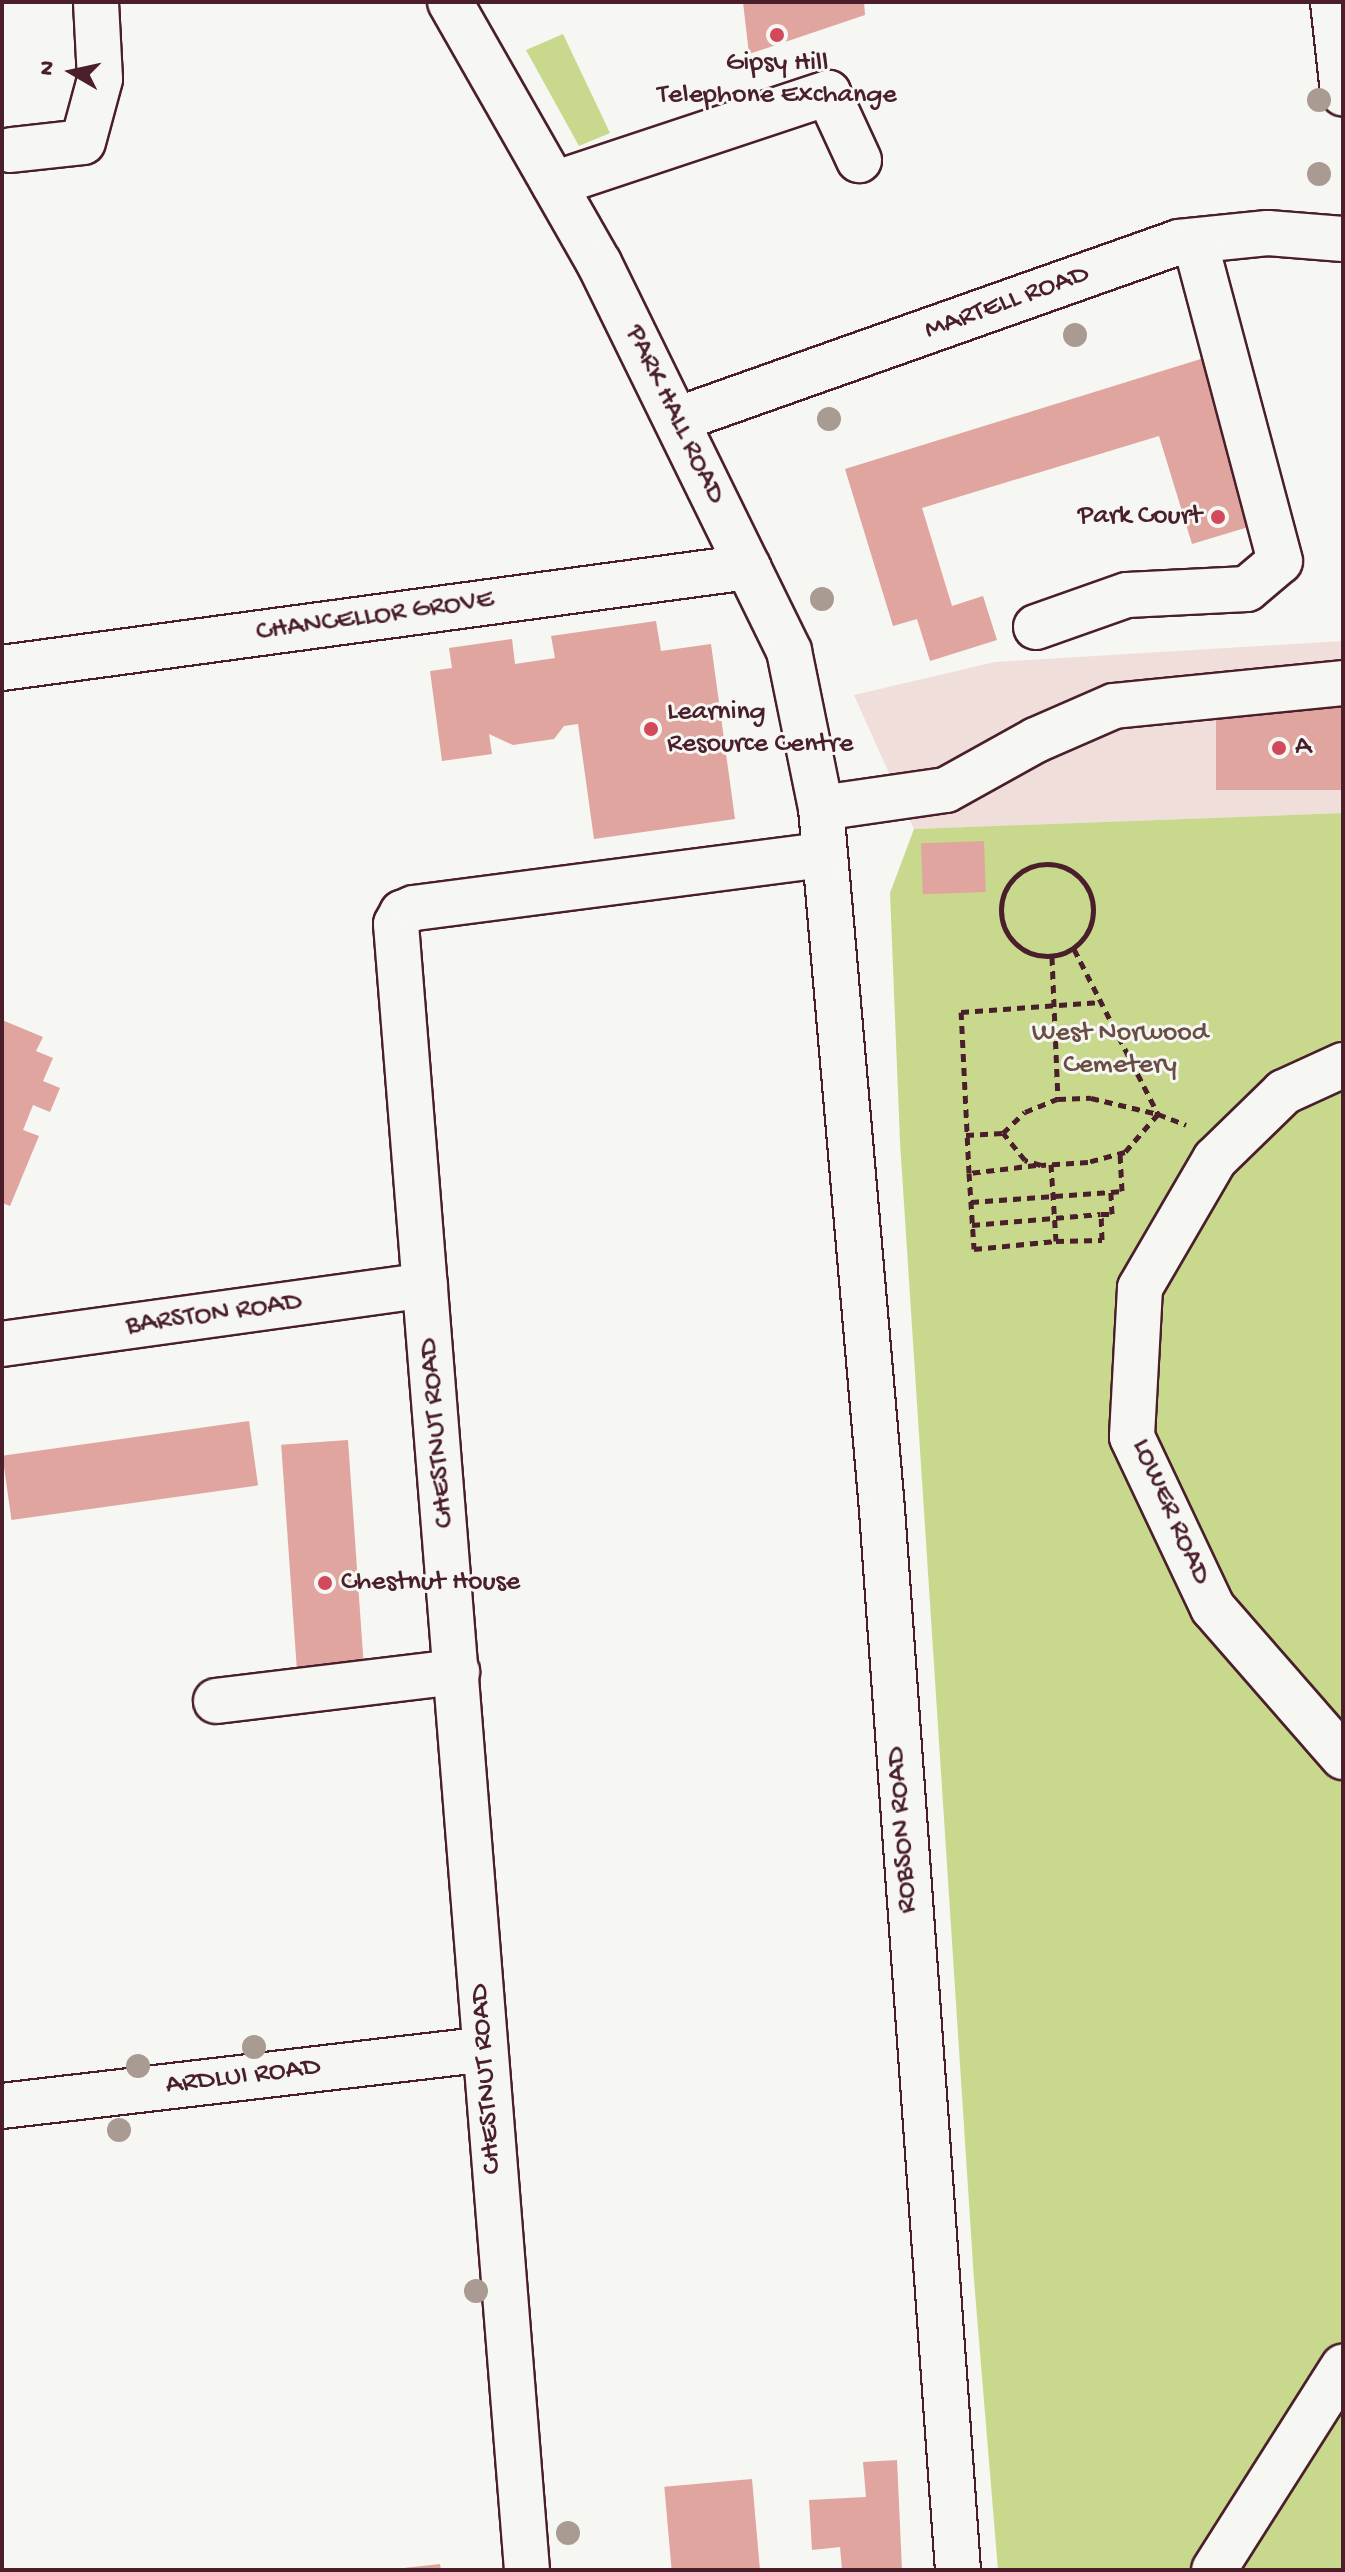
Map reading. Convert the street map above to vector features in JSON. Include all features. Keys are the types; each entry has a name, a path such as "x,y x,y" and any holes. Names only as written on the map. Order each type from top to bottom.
{"street":[{"path":"11,150 83,142 100,79 96,2"},
{"name":"PARK HALL ROAD","path":"450,2 554,184 679,419 789,651 821,808 823,855"},
{"path":"1333,2 1343,93"},
{"path":"554,184 828,93 859,160"},
{"name":"MARTELL ROAD","path":"679,419 1179,242 1268,233 1343,239"},
{"path":"1036,627 1127,595 1247,589 1280,561 1195,241"},
{"name":"CHANCELLOR GROVE","path":"2,668 748,567"},
{"path":"821,808 946,790 1036,740 1114,706 1343,683"},
{"name":"ROBSON ROAD","path":"823,855 882,1510 958,2570"},
{"name":"CHESTNUT ROAD","path":"527,2570 396,924 402,913 823,855"},
{"name":"LOWER ROAD","path":"1343,1065 1284,1092 1223,1150 1140,1288 1132,1437 1213,1608 1343,1757"},
{"name":"BARSTON ROAD","path":"2,1344 425,1285"},
{"path":"216,1701 457,1672"},
{"name":"ARDLUI ROAD","path":"2,2106 484,2049"},
{"path":"1214,2570 1343,2367"}],"path":[{"path":"1038,864 1069,869 1090,892 1092,923 1074,949 1052,957 1022,949 1003,925 1001,909 1011,880 1038,864"},
{"path":"1074,949 1158,1114"},
{"path":"1052,957 1058,1099"},
{"path":"1101,1002 961,1012 974,1249 1102,1240 1101,1214"},
{"path":"966,1135 1003,1133 1025,1112 1058,1099 1091,1098 1158,1114 1191,1127 1223,1150"},
{"path":"969,1173 1120,1154 1158,1114"},
{"path":"1003,1133 1014,1152 1041,1165"},
{"path":"971,1202 1122,1191 1120,1154"},
{"path":"1051,1164 1056,1241"},
{"path":"972,1225 1112,1214 1111,1192"}],"shaded area":[{"path":"1343,641 1343,813 914,829 854,695 995,662"}],"green space":[{"path":"563,34 610,133 579,146 526,50"},
{"name":"West Norwood Cemetery","path":"1343,813 1343,2570 998,2570 974,2280 900,1142 890,893 914,829"}],"building":[{"name":"Gipsy Hill Telephone Exchange","path":"743,2 864,2 865,15 749,54"},
{"name":"Park Court","path":"1204,358 1255,525 1192,544 1159,436 922,508 952,606 983,596 997,640 930,661 917,619 893,626 845,469"},
{"name":"Learning Resource Centre","path":"656,621 661,651 711,644 735,819 594,839 578,724 564,726 554,739 513,745 489,734 492,754 442,761 430,671 452,668 449,648 512,639 515,664 555,658 551,636"},
{"name":"A","path":"1216,697 1343,697 1343,790 1216,790"},
{"path":"984,841 986,892 923,894 921,843"},
{"path":"2,1020 43,1037 36,1051 53,1058 43,1081 60,1088 50,1112 33,1105 23,1130 39,1136 10,1206 2,1203"},
{"path":"249,1421 258,1485 11,1520 2,1456"},
{"name":"Chestnut House","path":"348,1440 364,1669 297,1674 281,1445"},
{"path":"897,2460 902,2570 842,2570 840,2547 812,2550 809,2500 866,2497 863,2462"},
{"path":"752,2479 760,2570 672,2570 664,2487"},
{"path":"440,2564 441,2570 404,2570 404,2568"}],"place":[{"name":"Gipsy Hill Telephone Exchange","path":"777,35"},
{"name":"Park Court","path":"1218,517"},
{"name":"Learning Resource Centre","path":"651,729"},
{"name":"A","path":"1279,748"},
{"name":"Chestnut House","path":"325,1583"}]}
